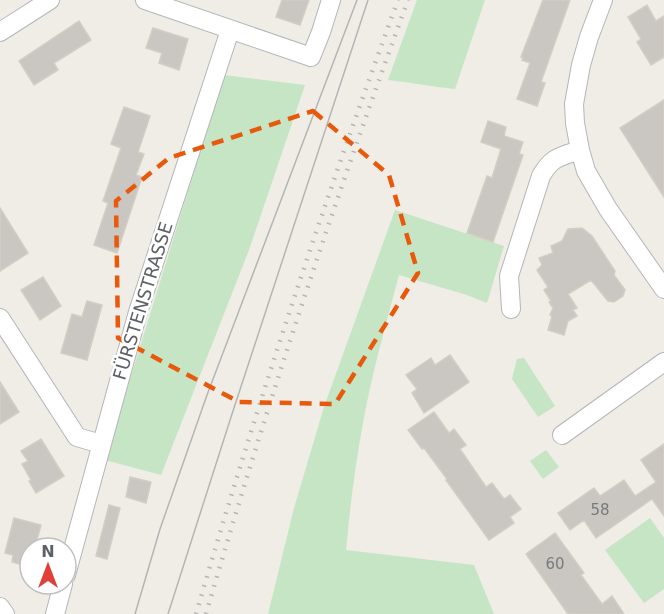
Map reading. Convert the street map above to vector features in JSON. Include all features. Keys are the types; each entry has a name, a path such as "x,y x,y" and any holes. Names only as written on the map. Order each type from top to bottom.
{"street":[{"path":"0,32 50,0"},
{"path":"145,0 311,57 331,0"},
{"path":"603,0 586,46 574,104 580,150 586,171 608,209 664,290"},
{"name":"FÜRSTENSTRASSE","path":"76,536 138,312 231,30"},
{"path":"511,309 509,276 541,176 548,163 580,150"},
{"path":"0,318 77,437 101,444"},
{"path":"562,435 664,362"},
{"path":"55,614 60,596"},
{"path":"0,607 5,614"}],"highlighted area":[{"path":"313,111 389,175 418,273 335,404 239,402 118,338 116,201 169,158"}],"green space":[{"path":"417,0 485,0 455,89 388,80"},
{"path":"224,75 305,85 249,250 161,475 105,460"},
{"path":"395,210 504,246 487,303 399,275 360,439 346,550 474,565 494,614 268,614 294,508 324,407"},
{"path":"524,358 555,406 538,417 512,379 517,359"},
{"path":"546,450 559,467 543,479 530,461"},
{"path":"650,518 664,538 664,589 644,603 605,550"}],"building":[{"path":"282,0 309,0 300,25 276,17"},
{"path":"543,0 570,0 541,82 545,83 537,106 517,99 530,63 522,60 521,57"},
{"path":"647,5 656,21 664,16 664,57 651,65 637,42 641,39 628,17"},
{"path":"79,21 91,40 54,63 58,70 34,85 19,61"},
{"path":"153,28 188,39 179,70 159,63 162,53 146,48"},
{"path":"664,100 664,197 620,128"},
{"path":"124,107 150,116 138,152 144,154 136,175 142,177 117,253 94,245 108,203 103,201 121,148 111,144"},
{"path":"488,121 506,127 504,136 523,142 519,154 523,155 493,242 467,233 487,176 492,178 501,149 481,142"},
{"path":"0,208 28,253 0,271"},
{"path":"582,228 592,236 625,290 623,296 614,302 608,301 591,280 568,294 577,308 573,310 577,316 568,321 564,335 548,330 553,308 544,290 548,287 537,270 542,265 539,258 553,253 551,246 562,241 568,229"},
{"path":"43,277 61,306 40,320 21,290"},
{"path":"87,301 102,305 87,360 61,353 72,314 82,317"},
{"path":"450,355 469,382 424,413 412,393 417,389 406,375 431,358 435,365"},
{"path":"0,382 19,412 0,424"},
{"path":"434,412 449,433 454,429 466,445 460,449 486,487 492,483 504,499 510,495 521,509 510,517 514,523 489,540 447,479 408,430"},
{"path":"41,439 64,476 36,493 22,464 28,461 21,451"},
{"path":"664,444 664,516 652,499 596,538 584,520 570,530 558,513 594,488 600,496 624,480 635,496 656,482 641,460"},
{"path":"130,477 151,482 146,503 126,497"},
{"path":"109,505 120,508 107,559 96,556"},
{"path":"14,518 41,525 38,536 18,536 18,564 12,562 13,555 5,553"},
{"path":"555,533 584,573 581,575 602,604 612,596 624,614 568,614 526,554"}],"tram line":[{"path":"135,614 160,529 207,395 357,0"},
{"path":"168,614 368,0"}],"railway":[{"path":"196,614 242,459 292,305 398,0"},
{"path":"206,614 252,459 302,305 408,0"}]}
